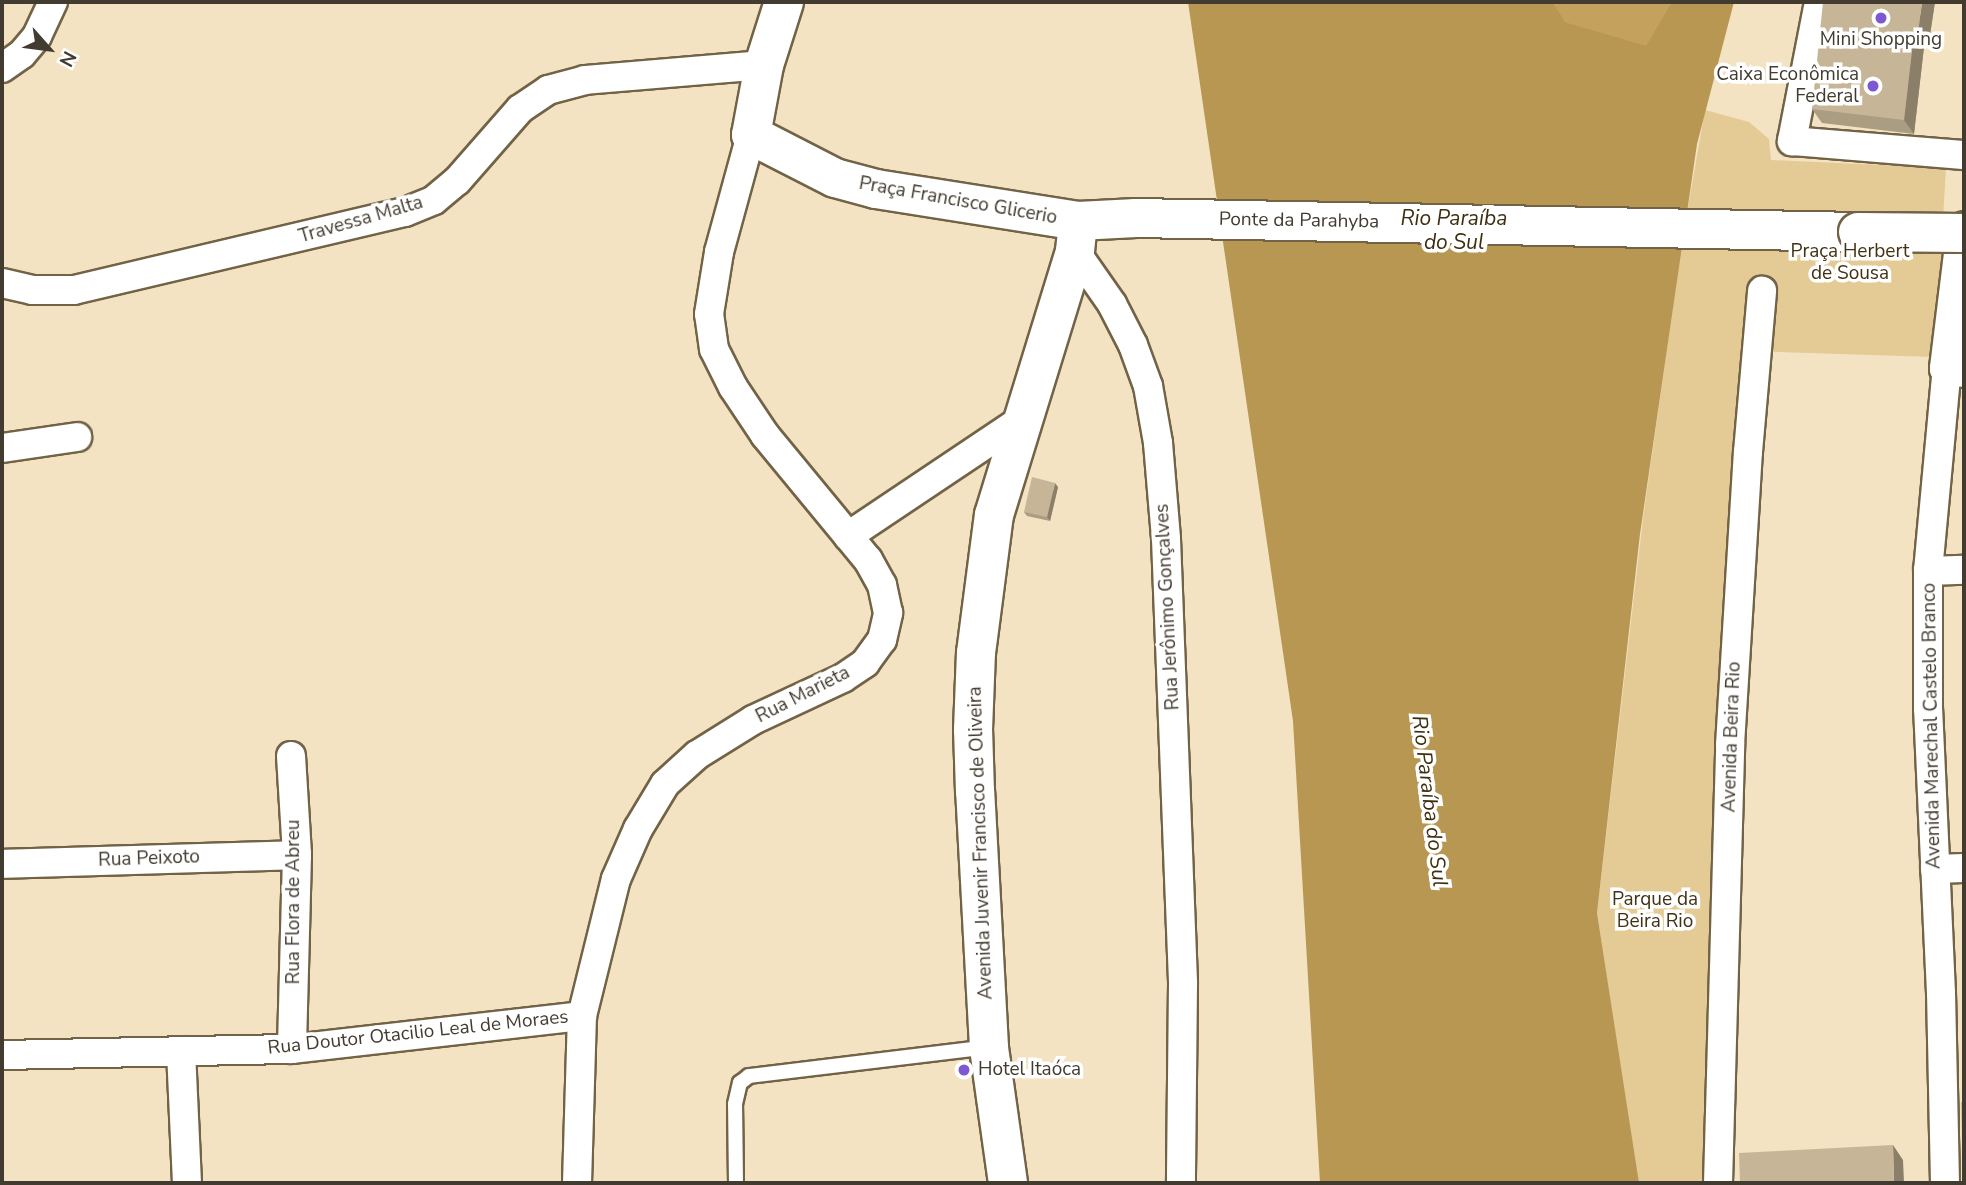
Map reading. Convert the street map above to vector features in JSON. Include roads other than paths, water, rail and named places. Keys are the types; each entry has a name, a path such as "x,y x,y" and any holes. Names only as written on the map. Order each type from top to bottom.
{"main road":[{"path":"751,135 764,65 784,2"},
{"name":"Praça Francisco Glicerio","path":"751,135 835,178 876,190 1077,236"},
{"name":"Ponte da Parahyba","path":"1077,236 1136,218 1964,231"},
{"name":"Avenida Juvenir Francisco de Oliveira","path":"1007,1183 989,1047 974,742 976,653 983,579 993,515 1077,236"}],"street":[{"path":"12,61 37,36 53,2"},
{"path":"1819,2 1792,141 1964,155"},
{"name":"Travessa Malta","path":"2,283 32,289 74,290 405,212 434,200 457,181 520,109 548,90 585,80 764,65"},
{"name":"Rua Marieta","path":"576,1183 582,1016 616,879 638,829 665,784 697,755 753,720 843,678 865,663 882,640 888,613 883,585 868,560 765,435 733,387 714,349 709,314 719,253 751,135"},
{"name":"Avenida Marechal Castelo Branco","path":"1945,1183 1928,709 1928,570 1955,368 1964,231"},
{"name":"Rua Jerônimo Gonçalves","path":"1077,236 1133,345 1148,386 1158,443 1167,539 1183,984 1181,1183"},
{"name":"Avenida Beira Rio","path":"1718,1183 1730,745 1748,452 1762,291"},
{"path":"848,536 1021,420"},
{"path":"2,448 77,437"},
{"path":"1928,570 1964,570"},
{"name":"Rua Flora de Abreu","path":"291,756 297,855 292,1049"},
{"name":"Rua Peixoto","path":"2,864 297,855"},
{"path":"1935,869 1964,868"},
{"name":"Rua Doutor Otacilio Leal de Moraes","path":"2,1055 292,1049 582,1016"},
{"path":"181,1051 187,1183"}],"lane":[{"path":"736,1183 735,1104 740,1083 750,1076 989,1047"}],"water":[{"name":"Rio Paraíba do Sul","path":"1188,2 1553,2 1565,22 1646,46 1671,2 1734,2 1697,144 1640,534 1597,913 1639,1183 1320,1183 1293,721"}],"place":[{"name":"Mini Shopping","path":"1881,18"},
{"name":"Caixa Econômica Federal","path":"1873,86"},
{"name":"Hotel Itaóca","path":"964,1070"}],"park label":[{"name":"Praça Herbert de Sousa","path":"1850,263"},
{"name":"Parque da Beira Rio","path":"1655,911"}]}
